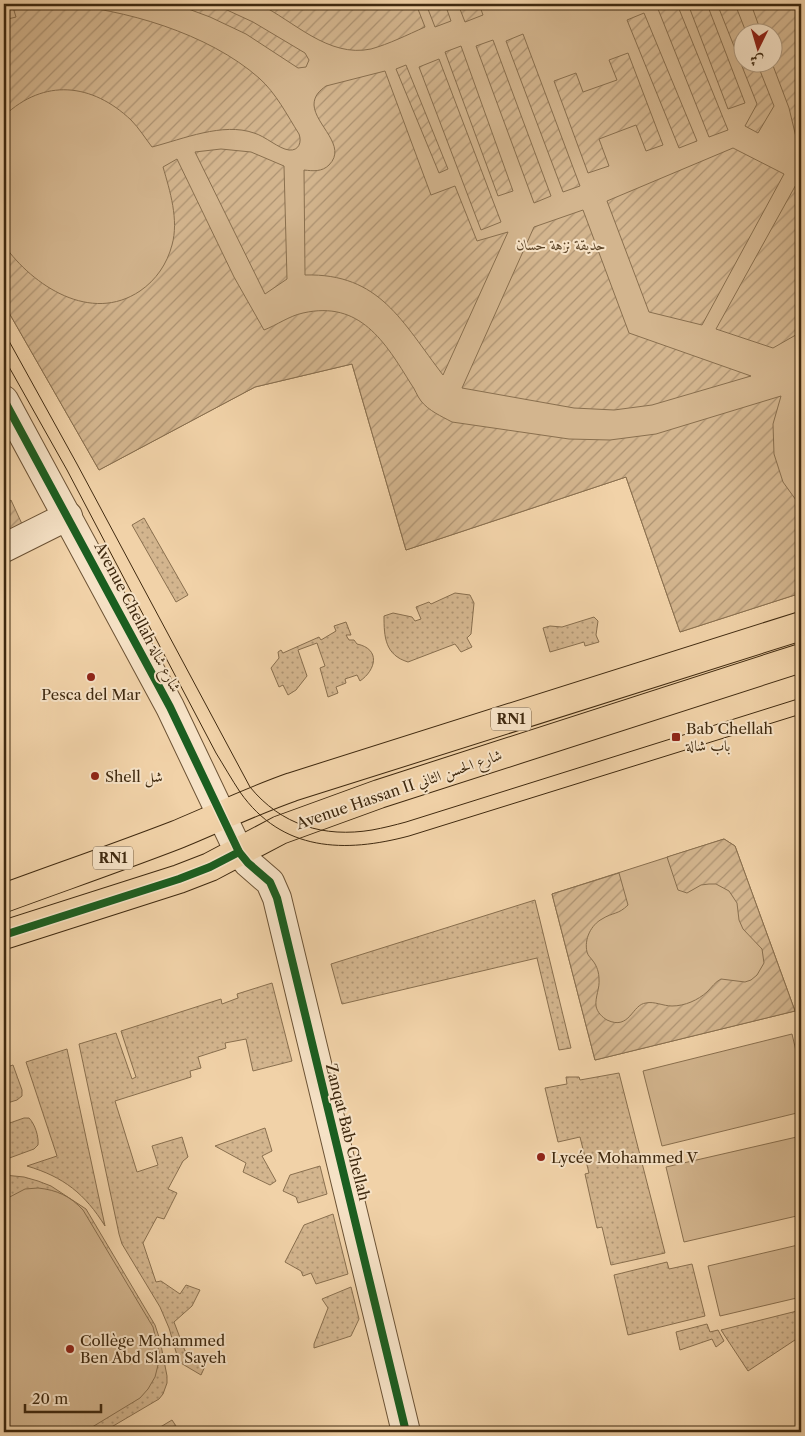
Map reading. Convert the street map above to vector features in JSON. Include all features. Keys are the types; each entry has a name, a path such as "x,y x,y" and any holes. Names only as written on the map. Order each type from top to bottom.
{"main road":[{"name":"Avenue Hassan II شارع الحسن الثاني","path":"4,898 165,839 259,798 801,626"},
{"name":"Avenue Hassan II شارع الحسن الثاني","path":"4,936 179,879 210,867 280,830 379,794 801,658"}],"street":[{"name":"Avenue Chellah شارع شالة","path":"4,400 170,707 239,852"},
{"path":"4,548 68,516"},
{"name":"Zanqat Bab Chellah","path":"239,852 248,863 270,882 277,898 406,1432"}],"green space":[{"name":"حديقة نزهة حسان","path":"4,4 801,4 801,593 680,632 626,477 406,550 352,364 255,387 99,470 4,304"},
{"path":"12,4 58,4 110,11 164,26 215,48 238,62 271,90 299,134 299,145 295,149 289,150 254,133 229,129 190,136 152,147 134,123 116,108 100,98 84,92 68,90 51,91 35,95 19,104 4,116 4,20 16,17"},
{"path":"175,4 214,4 253,22 305,53 309,60 306,67 298,68 246,34 210,17"},
{"path":"259,4 416,4 425,27 371,49 355,50 340,48 312,36"},
{"path":"426,4 445,4 451,21 435,27"},
{"path":"458,4 479,4 483,15 465,22"},
{"path":"677,4 728,130 709,137 658,9"},
{"path":"688,4 707,4 745,103 728,109"},
{"path":"735,4 742,22 732,22 732,41 718,6"},
{"path":"751,4 801,4 801,158 789,108 775,72 782,72 782,22 757,22"},
{"path":"644,13 697,141 679,148 627,20"},
{"path":"523,34 580,186 563,192 506,41"},
{"path":"493,40 551,196 534,203 476,46"},
{"path":"461,46 513,191 498,196 445,52"},
{"path":"628,53 663,145 646,151 636,125 599,139 609,166 588,173 554,81 576,73 583,92 617,80 609,60"},
{"path":"439,59 501,222 481,230 419,67"},
{"path":"406,65 448,169 439,173 396,69"},
{"path":"385,71 431,195 455,186 477,241 508,232 443,375 401,320 387,304 371,292 352,282 331,277 305,275 304,170 323,169 334,158 335,150 329,135 316,113 314,105 316,96 326,86"},
{"path":"744,72 761,72 774,106 758,133 745,126 757,104"},
{"path":"733,148 784,174 702,325 649,312 607,201"},
{"path":"221,149 251,152 284,166 287,279 265,294 195,152"},
{"path":"177,159 234,277 264,330 303,313 323,311 340,313 355,319 369,328 391,353 424,405 452,422 569,439 610,440 656,434 781,396 773,424 774,454 783,482 801,507 801,593 680,632 626,477 406,550 352,364 255,387 99,470 4,304 4,245 31,274 64,296 83,302 102,304 121,300 140,291 160,271 172,245 175,226 174,216 163,167"},
{"path":"798,181 801,183 801,332 773,348 716,329"},
{"path":"583,210 629,333 751,376 652,405 614,410 574,408 462,388 534,227"},
{"path":"11,500 22,524 4,533 4,505"},
{"path":"144,518 188,595 176,602 132,525"},
{"path":"455,593 470,595 474,603 471,634 467,638 472,647 461,652 455,644 408,662 400,659 390,650 387,644 384,616 393,613 412,617 415,621 421,619 416,607 429,602 431,604"},
{"path":"594,617 598,621 596,635 599,642 585,646 584,642 550,652 543,628 550,626 562,627"},
{"path":"346,622 351,635 346,635 349,640 354,640 357,644 370,650 373,655 374,660 370,671 360,681 357,675 345,679 346,683 336,687 338,693 328,697 320,668 325,666 317,643 298,650 307,676 296,690 288,695 283,685 279,687 271,668 279,658 278,652 281,650 283,653 319,637 321,640 336,631 334,626"},
{"path":"724,839 735,846 795,1011 595,1060 552,894"},
{"path":"724,839 735,846 795,1011 595,1060 552,894 619,873 628,905 595,925 589,933 586,947 587,953 596,965 598,972 599,982 596,1006 603,1017 607,1020 621,1022 626,1020 641,1004 652,1003 677,1006 686,1004 703,995 721,979 745,982 751,980 757,975 764,963 762,949 743,929 739,920 737,903 729,891 716,884 701,885 687,893 678,890 667,857"},
{"path":"535,900 571,1048 559,1050 537,958 342,1004 331,964"},
{"path":"272,983 292,1061 253,1071 246,1039 225,1043 226,1048 198,1057 201,1068 190,1071 191,1077 115,1101 137,1172 158,1165 152,1146 182,1137 188,1157 183,1161 168,1189 177,1193 164,1219 157,1217 143,1243 156,1282 161,1281 180,1294 186,1285 200,1290 192,1306 174,1322 185,1351 207,1362 201,1375 179,1362 169,1328 160,1307 122,1244 79,1044 116,1033 132,1079 136,1077 121,1031 221,999 222,1004 238,998 237,994"},
{"path":"792,1034 801,1072 801,1112 662,1146 643,1071"},
{"path":"67,1049 105,1226 90,1205 63,1181 27,1166 57,1156 26,1062"},
{"path":"13,1065 22,1090 22,1096 17,1100 4,1104 4,1068"},
{"path":"619,1073 665,1253 611,1265 602,1227 597,1228 585,1174 589,1173 580,1137 558,1142 545,1088 567,1084 566,1077 579,1077 580,1080"},
{"path":"29,1118 33,1124 38,1145 34,1149 4,1160 4,1125"},
{"path":"265,1128 272,1151 262,1156 276,1181 270,1185 243,1172 246,1163 215,1146"},
{"path":"801,1136 801,1215 684,1242 666,1167"},
{"path":"320,1166 327,1194 298,1203 296,1197 283,1191 290,1175"},
{"path":"4,1175 24,1177 51,1186 86,1209 155,1325 167,1376 167,1383 163,1394 159,1399 103,1432 61,1432 4,1219"},
{"path":"38,1188 63,1194 83,1210 153,1327 159,1352 155,1377 140,1398 84,1432 4,1432 4,1200 25,1189"},
{"path":"333,1214 348,1274 316,1284 311,1273 303,1276 301,1271 285,1262 304,1225"},
{"path":"798,1245 801,1261 801,1297 720,1316 708,1266"},
{"path":"667,1262 669,1269 692,1264 705,1316 628,1335 614,1275"},
{"path":"351,1287 359,1319 351,1336 314,1348 328,1308 322,1299"},
{"path":"801,1310 801,1336 748,1371 721,1330"},
{"path":"707,1324 710,1332 718,1330 724,1341 716,1347 712,1339 680,1350 676,1332"},
{"path":"172,1420 180,1432 152,1432"}],"tram line":[{"path":"4,332 250,787 275,811 305,826 320,830 354,832 406,822 801,698"},
{"path":"4,358 67,470 231,778 257,812 275,827 295,837 316,843 362,845 409,836 801,714"}],"cycle path":[{"path":"4,400 170,707 239,852 248,863 270,882 277,898 406,1432"},
{"path":"4,935 179,879 210,867 239,852"}],"place":[{"name":"Pesca del Mar","path":"91,677"},
{"name":"Bab Chellah باب شالة","path":"676,737"},
{"name":"Shell شل","path":"95,776"},
{"name":"Lycée Mohammed V","path":"541,1157"},
{"name":"Collège Mohammed Ben Abd Slam Sayeh","path":"70,1349"}]}
